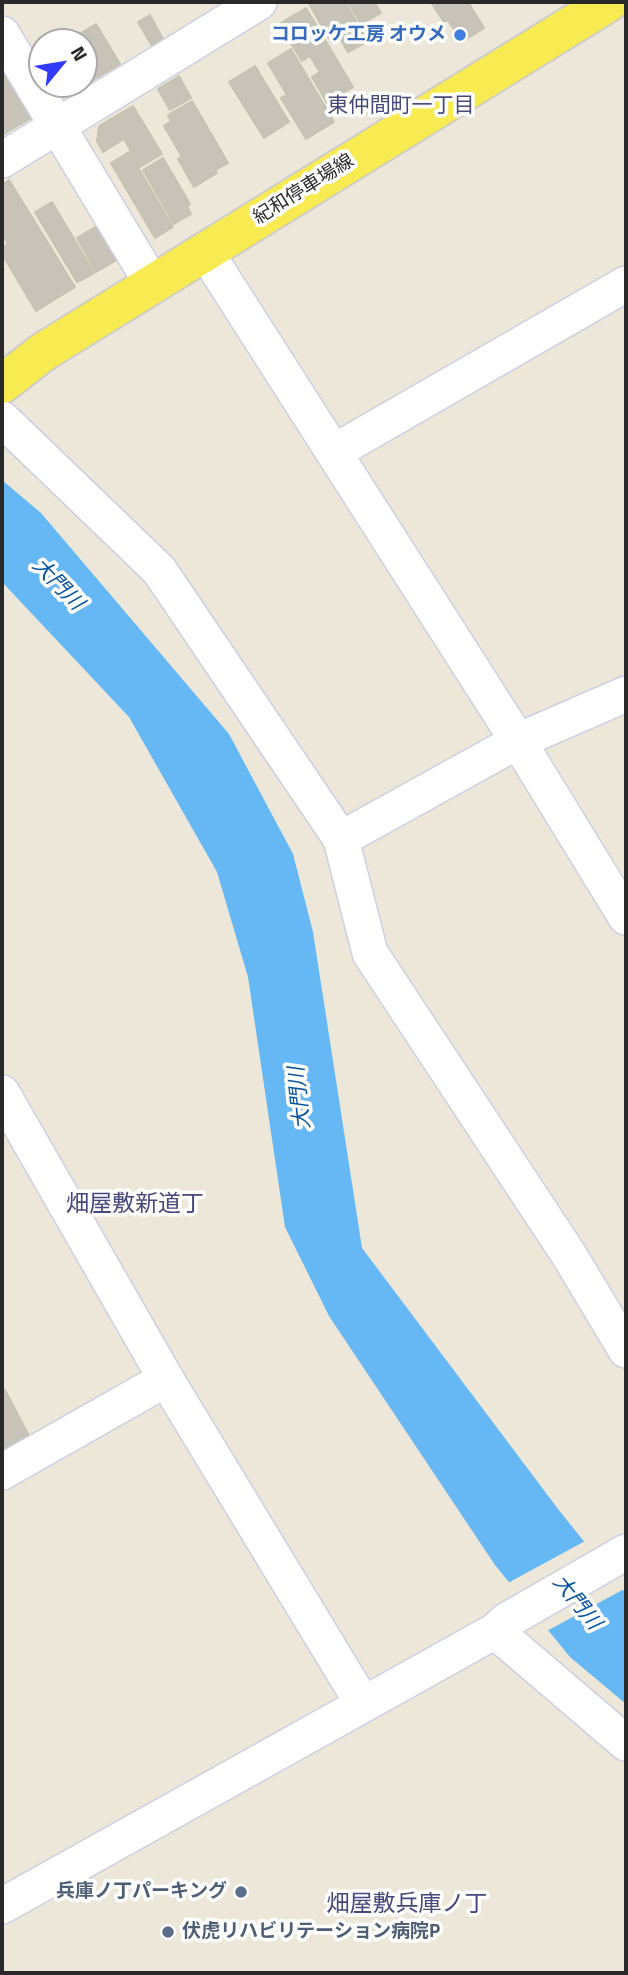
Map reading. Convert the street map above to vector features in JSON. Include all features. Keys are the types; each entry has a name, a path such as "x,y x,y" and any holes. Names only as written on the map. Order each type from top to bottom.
{"main road":[{"name":"紀和停車場線","path":"2,384 43,352 609,2"}],"street":[{"path":"2,160 259,2"},
{"path":"2,34 153,285"},
{"path":"205,251 518,741 626,917"},
{"path":"334,452 626,284"},
{"path":"2,419 159,570 341,839 370,953 569,1255 626,1350"},
{"path":"341,839 518,741 626,694"},
{"path":"2,1093 166,1379 363,1704"},
{"path":"2,1472 166,1379"},
{"path":"2,1906 363,1704 626,1552"},
{"path":"500,1626 626,1744"}],"water":[{"name":"大門川","path":"2,480 41,513 229,734 293,854 313,932 362,1248 558,1509 626,1594 626,1704 570,1657 495,1565 329,1316 285,1227 248,977 217,872 129,717 2,582"}],"pier":[{"path":"587,1540 626,1588 545,1632 506,1584"}],"building":[{"path":"308,2 345,2 368,41 348,52 339,37 331,42"},
{"path":"348,2 374,2 381,13 361,24"},
{"path":"431,2 468,2 484,28 462,42 448,20 444,22"},
{"path":"306,8 353,87 327,103 312,77 320,72 310,56 302,61 279,24"},
{"path":"150,15 163,39 152,46 138,22"},
{"path":"96,24 120,64 98,77 98,28 89,28"},
{"path":"291,49 334,122 306,139 281,98 287,95 268,63"},
{"path":"255,66 289,122 264,138 229,82"},
{"path":"2,71 31,118 2,135"},
{"path":"179,76 191,98 170,110 158,89"},
{"path":"192,101 228,163 194,187 178,159 182,157 164,126 171,121 168,115"},
{"path":"133,106 162,154 140,167 124,139 103,152 97,141 99,126"},
{"path":"129,152 173,227 155,238 111,163"},
{"path":"163,158 190,204 187,206 191,214 174,224 143,170"},
{"path":"9,180 75,287 36,311 2,254 2,248 8,244 2,233 2,185"},
{"path":"52,202 94,273 77,282 35,212"},
{"path":"102,223 122,257 96,272 77,238"},
{"path":"5,1390 29,1436 2,1451 2,1392"}],"place":[{"name":"コロッケ工房 オウメ","path":"460,35"},
{"name":"兵庫ノ丁パーキング","path":"241,1892"},
{"name":"伏虎リハビリテーション病院P","path":"168,1932"}],"district":[{"name":"東仲間町一丁目","path":"401,107"},
{"name":"畑屋敷新道丁","path":"135,1205"},
{"name":"畑屋敷兵庫ノ丁","path":"407,1905"}]}
